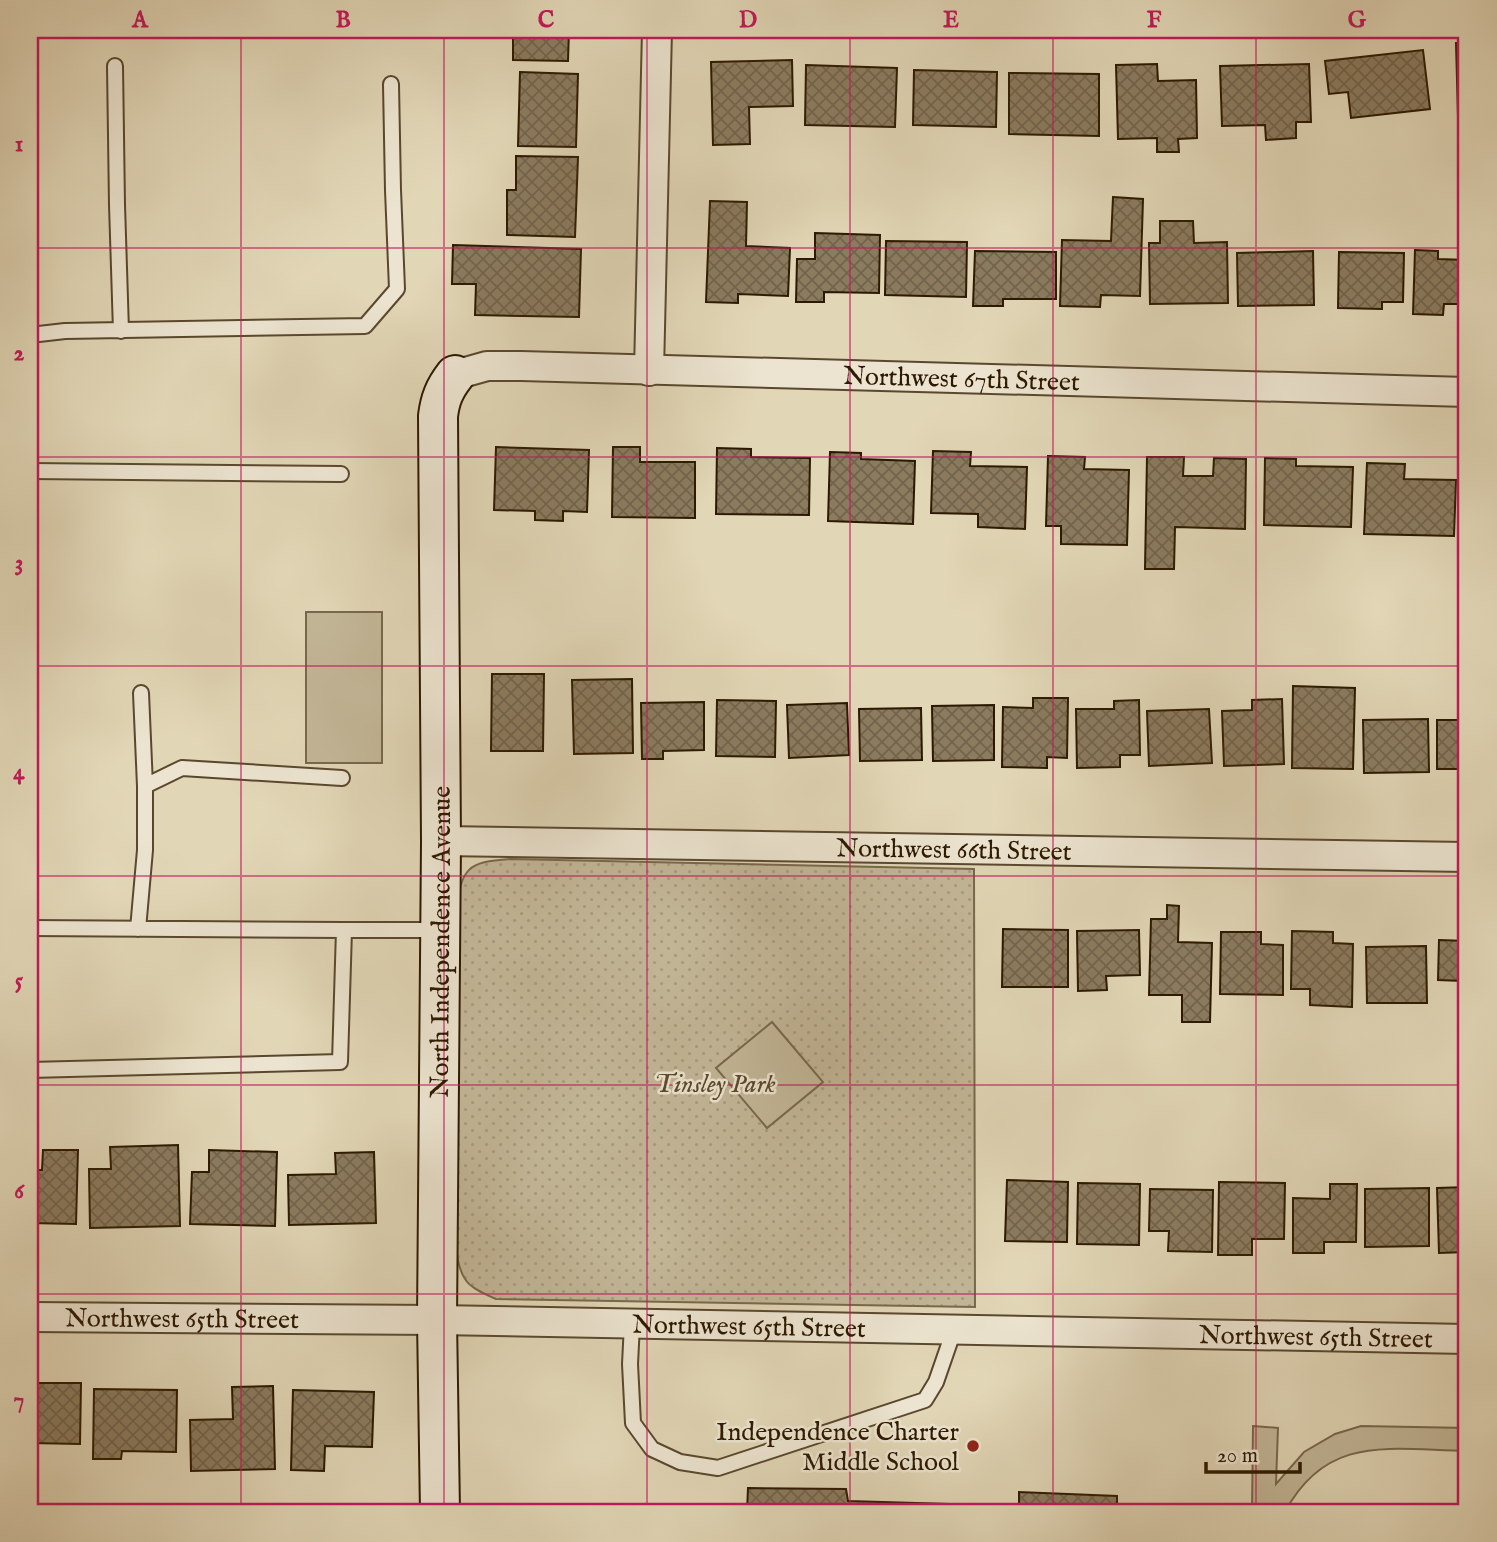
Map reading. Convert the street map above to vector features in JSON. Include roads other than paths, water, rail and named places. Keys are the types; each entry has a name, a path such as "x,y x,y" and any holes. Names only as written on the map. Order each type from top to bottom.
{"street":[{"path":"649,371 657,30"},
{"name":"Northwest 67th Street","path":"455,375 487,366 1467,392"},
{"name":"North Independence Avenue","path":"440,1512 437,1320 441,841 438,416 439,401 445,387 455,375"},
{"name":"Northwest 66th Street","path":"441,841 1467,857"},
{"name":"Northwest 65th Street","path":"30,1317 437,1320 1467,1339"}],"lane":[{"path":"116,66 121,331"},
{"path":"30,335 65,331 365,326 397,289 391,84"},
{"path":"30,471 341,474"},
{"path":"138,929 145,850 141,693"},
{"path":"145,786 182,768 342,778"},
{"path":"30,928 440,930"},
{"path":"30,1070 340,1062 344,930"},
{"path":"632,1324 630,1364 633,1423 652,1449 680,1462 718,1468 925,1400 936,1382 954,1330"}],"place":[{"name":"Independence Charter Middle School","path":"973,1446"}],"park label":[{"name":"Tinsley Park","path":"715,1083"}]}
